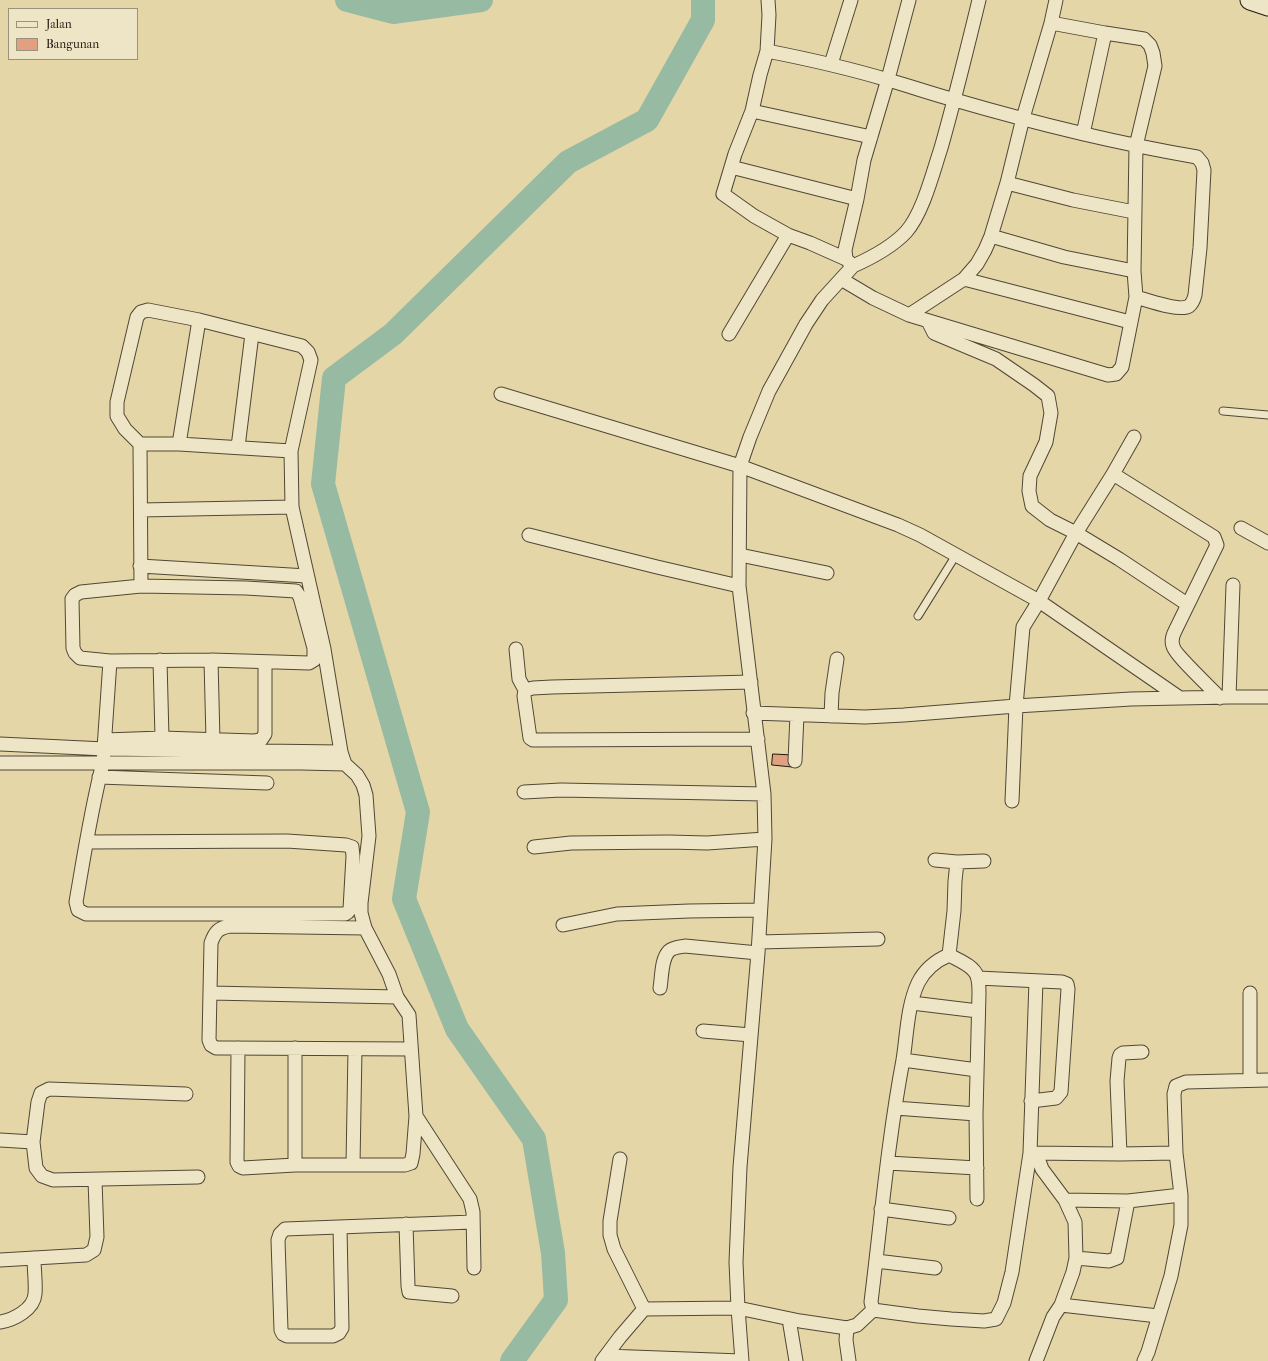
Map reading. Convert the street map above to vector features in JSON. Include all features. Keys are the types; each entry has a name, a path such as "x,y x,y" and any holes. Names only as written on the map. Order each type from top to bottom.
{"street":[{"path":"768,0 769,15 767,51 752,111 731,167 723,194 754,216 788,235 810,243 849,263"},
{"path":"831,64 851,0"},
{"path":"849,263 845,250 857,199 864,160 888,80 909,0"},
{"path":"604,1359 742,1361 736,1262 740,1167 758,947 765,839 764,794 739,586 740,466 769,391 806,324 822,300 841,279 849,263 885,249 906,232 915,220 930,185 980,0"},
{"path":"909,315 964,279 977,264 991,236 1007,183 1023,118 1056,0"},
{"path":"1250,0 1268,6"},
{"path":"841,279 873,298 909,315 928,321 1108,375 1116,374 1122,367 1136,297 1134,271 1134,212 1136,146 1155,66 1153,52 1150,45 1144,39 1051,22"},
{"path":"1083,134 1105,33"},
{"path":"767,51 831,64 954,100 1083,134 1136,146 1197,157 1202,163 1204,170 1200,248 1193,302 1188,307 1180,308 1136,297"},
{"path":"752,111 871,137"},
{"path":"731,167 857,199"},
{"path":"1007,183 1073,200 1134,212"},
{"path":"729,334 788,235"},
{"path":"991,236 1064,257 1134,271"},
{"path":"964,279 1130,322"},
{"path":"141,586 140,444 125,429 117,416 117,402 137,317 141,312 148,310 198,320 302,346 308,352 311,360 291,450 292,507 324,649 343,758 357,775 363,785 366,795 369,836 361,913 365,928 389,974 397,997 409,1015 416,1116 411,1163 405,1165 295,1165 243,1168 239,1166 237,1162 238,1048"},
{"path":"179,444 198,320"},
{"path":"928,321 934,333 996,359 1048,396 1051,413 1046,442 1030,476 1029,491 1032,506 1050,520 1076,533 1119,559 1187,604"},
{"path":"238,447 252,334"},
{"path":"501,394 740,466 898,525 920,535 1039,602 1180,698"},
{"path":"1012,801 1016,706 1023,627 1039,602 1076,533 1134,437"},
{"path":"140,444 179,444 291,450"},
{"path":"1113,474 1207,531 1214,537 1217,545 1175,631 1173,647 1184,662 1224,697"},
{"path":"141,510 292,507"},
{"path":"1241,528 1268,543"},
{"path":"529,535 739,586"},
{"path":"740,555 827,573"},
{"path":"140,566 307,576"},
{"path":"1224,697 1233,585"},
{"path":"141,586 246,588 296,592 300,597 314,648 314,660 309,663 210,660 110,661 80,658 75,653 73,648 72,599 75,595 81,592 141,586"},
{"path":"516,649 519,679 525,690 524,696 530,738 533,740 758,739"},
{"path":"831,716 832,693 837,659"},
{"path":"160,660 162,738"},
{"path":"210,660 213,740"},
{"path":"87,842 287,841 346,845 352,847 353,856 350,909 345,914 86,914 78,910 76,902 87,842 103,763 110,661"},
{"path":"0,744 76,748 162,738 261,740 265,734 264,662"},
{"path":"525,690 532,688 560,687 751,682"},
{"path":"754,713 864,717 1016,706 1180,698 1268,697"},
{"path":"795,761 797,715"},
{"path":"105,745 343,758"},
{"path":"75,763 76,748"},
{"path":"0,763 301,763 343,758"},
{"path":"100,777 267,783"},
{"path":"524,792 561,790 764,794"},
{"path":"534,847 571,843 707,843 765,839"},
{"path":"935,860 957,862 984,861"},
{"path":"949,955 954,911 957,862"},
{"path":"563,925 617,914 689,910 760,910"},
{"path":"365,928 230,926 221,928 215,932 211,943 209,1040 211,1045 216,1048 411,1049"},
{"path":"660,988 664,960 669,951 676,947 758,947 878,939"},
{"path":"949,955 970,967 976,972 978,978 978,1070 976,1114 977,1199"},
{"path":"873,1310 871,1302 882,1209 895,1108 912,1003 922,976 931,965 949,955"},
{"path":"978,978 1062,982 1066,984 1068,989 1061,1092 1056,1098 1031,1101"},
{"path":"873,1310 918,1316 984,1321 996,1319 1004,1303 1012,1272 1033,1153 1031,1101 1036,981"},
{"path":"211,993 397,997"},
{"path":"1250,993 1250,1080"},
{"path":"912,1003 978,1011"},
{"path":"703,1031 751,1035"},
{"path":"295,1048 295,1165"},
{"path":"353,1165 355,1049"},
{"path":"1120,1154 1117,1081 1119,1058 1123,1053 1142,1052"},
{"path":"903,1060 978,1070"},
{"path":"1144,1361 1171,1276 1181,1225 1181,1195 1176,1153 1174,1094 1176,1086 1186,1082 1268,1080"},
{"path":"186,1094 49,1089 41,1093 38,1102 33,1142 36,1168 42,1176 53,1180 198,1176"},
{"path":"895,1108 976,1114"},
{"path":"416,1116 470,1199 473,1212 474,1268"},
{"path":"0,1140 33,1142"},
{"path":"1033,1153 1176,1153"},
{"path":"1033,1153 1042,1169 1065,1200 1075,1222 1076,1258 1073,1272 1061,1305 1054,1317 1037,1361"},
{"path":"620,1159 610,1221 610,1235 614,1249 644,1309"},
{"path":"888,1163 977,1168"},
{"path":"0,1260 86,1255 94,1250 97,1237 95,1180"},
{"path":"1065,1200 1128,1201 1181,1195"},
{"path":"1076,1258 1109,1261 1118,1258 1128,1201"},
{"path":"882,1209 949,1218"},
{"path":"340,1227 342,1328 339,1333 333,1336 287,1336 283,1334 281,1323 278,1240 280,1234 285,1229 473,1222"},
{"path":"406,1224 409,1292 452,1296"},
{"path":"0,1322 16,1317 28,1307 35,1295 34,1258"},
{"path":"876,1261 935,1268"},
{"path":"1061,1305 1158,1316"},
{"path":"604,1359 620,1337 644,1309 738,1308 847,1328 857,1325 873,1310"},
{"path":"789,1318 796,1361"},
{"path":"847,1328 846,1340 849,1361"}],"lane":[{"path":"1223,411 1268,414"},
{"path":"918,616 956,555"}],"building":[{"path":"773,754 793,755 792,767 772,765"}],"waterway":[{"path":"347,0 393,12 481,0"},
{"path":"512,1361 556,1300 553,1253 534,1139 457,1029 404,899 418,812 323,484 334,378 393,334 568,162 647,120 703,20 703,0"}]}
